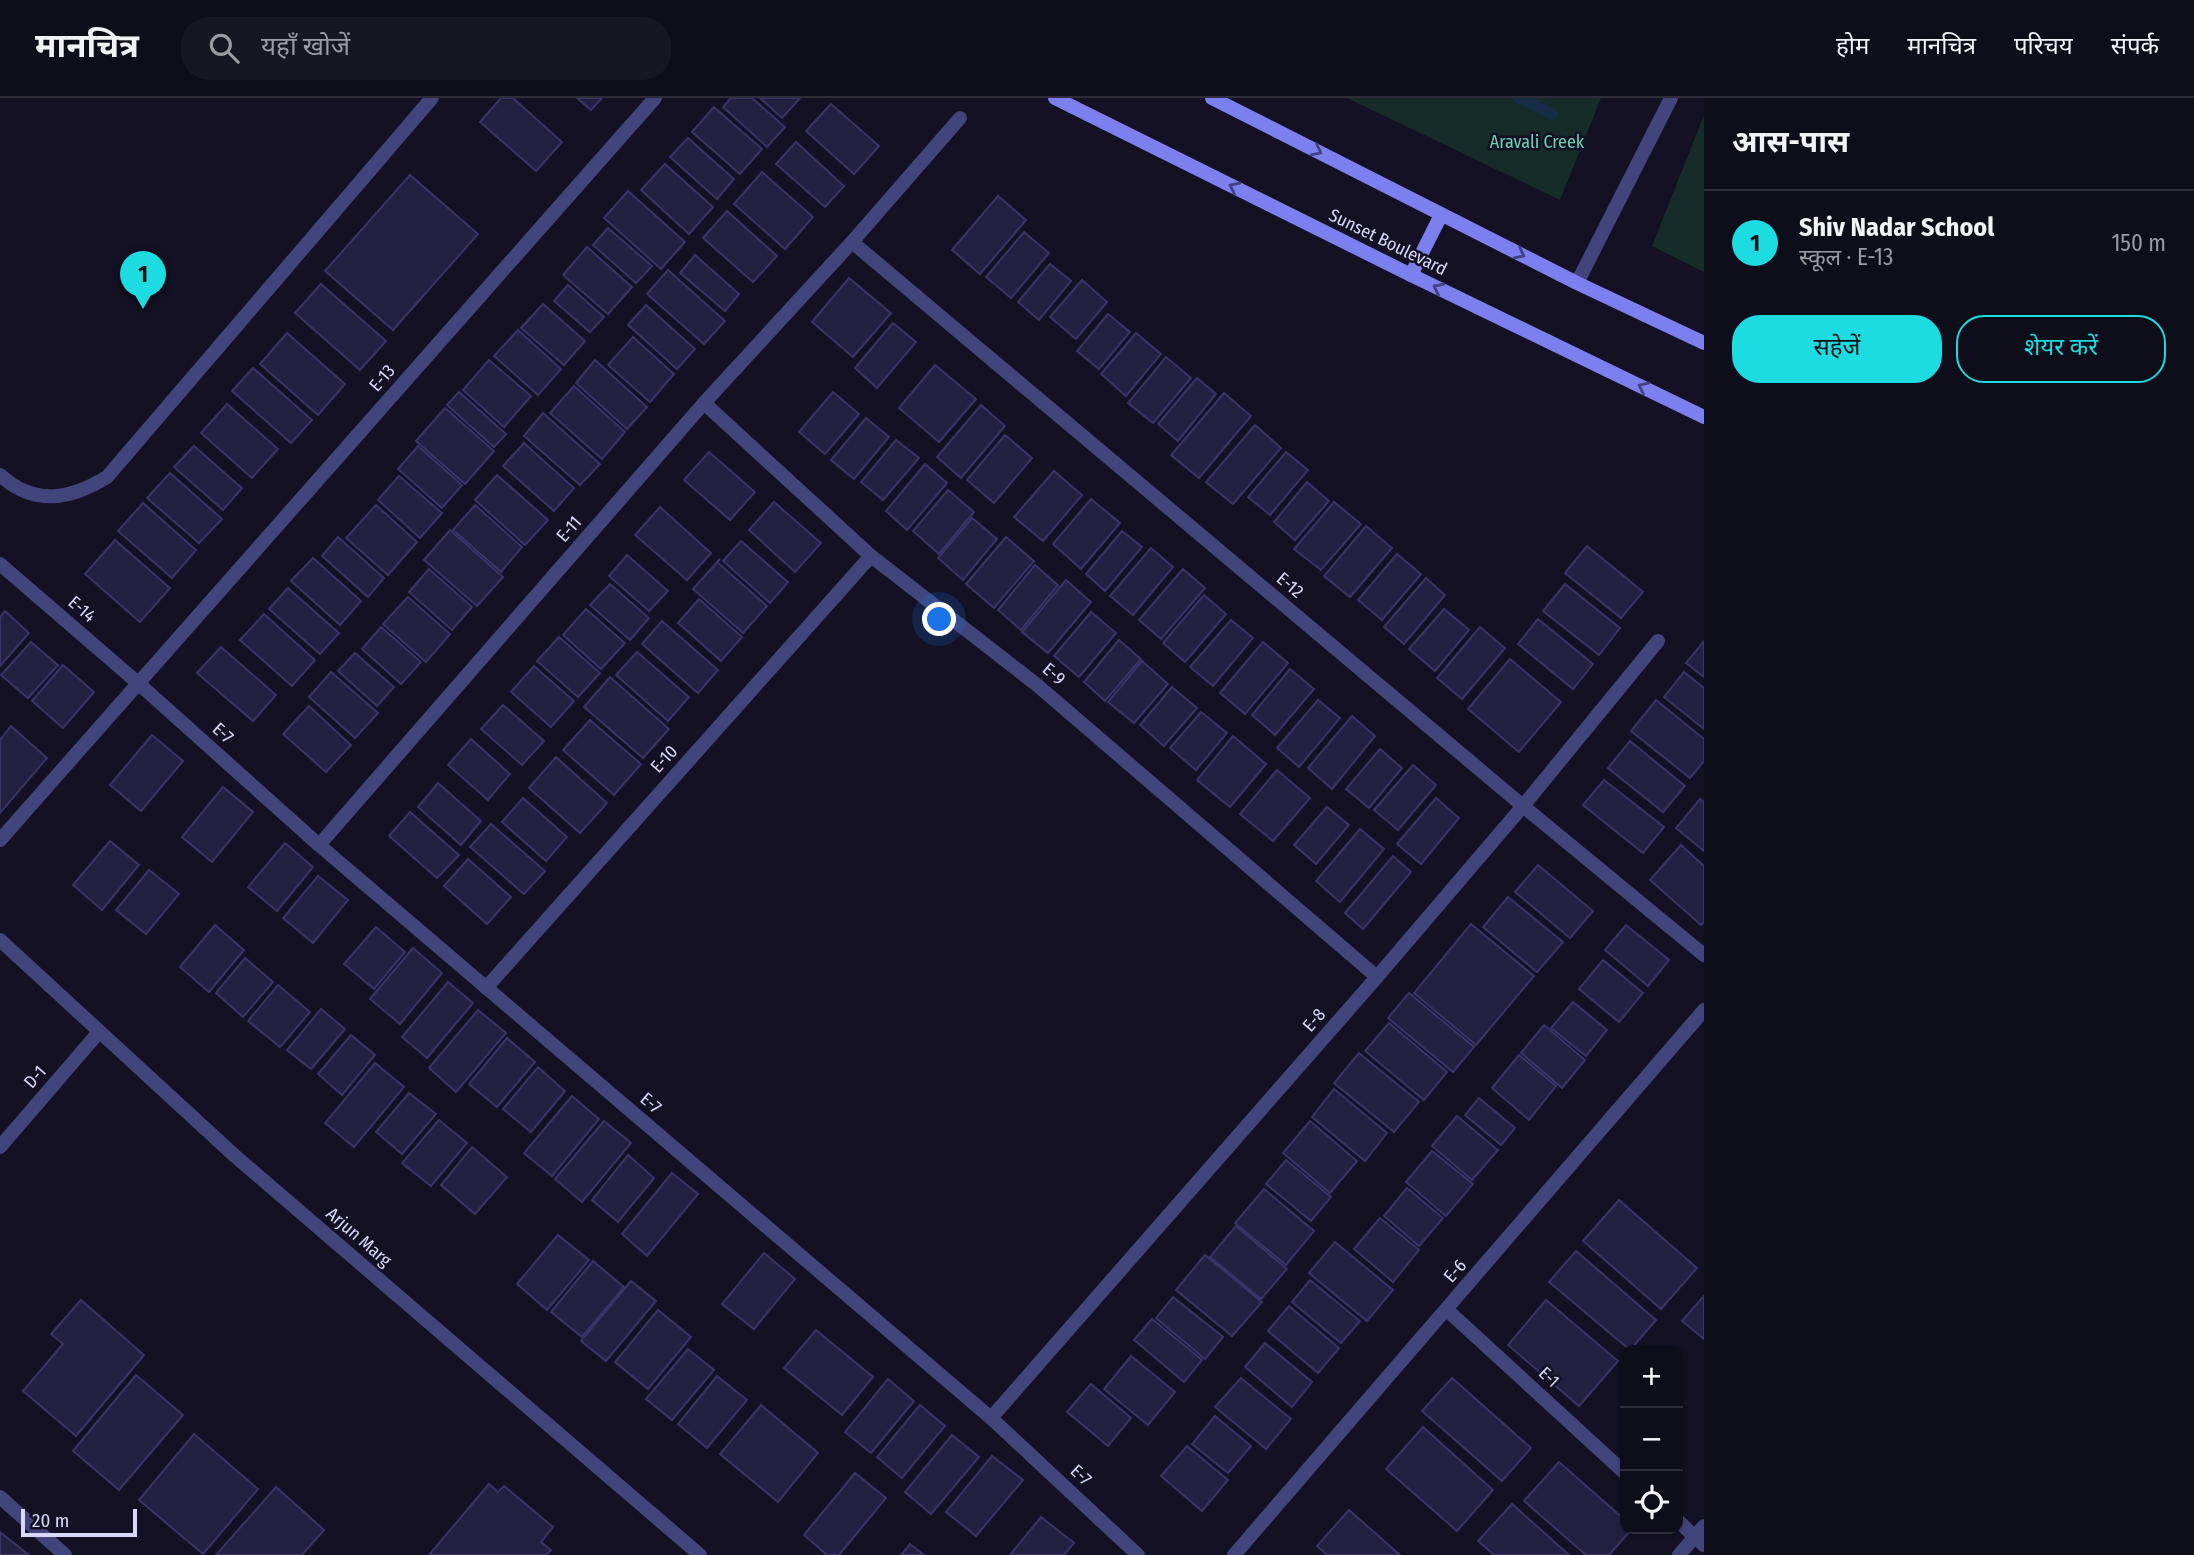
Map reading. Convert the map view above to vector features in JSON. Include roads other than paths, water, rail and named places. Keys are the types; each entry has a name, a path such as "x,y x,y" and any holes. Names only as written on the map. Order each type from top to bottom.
{"main road":[{"name":"Sunset Boulevard","path":"1055,98 1704,417"},
{"path":"1212,98 1577,283 1704,343"},
{"path":"1411,275 1441,215"}],"street":[{"path":"0,475 32,494 58,497 84,491 107,477 432,98"},
{"name":"E-13","path":"0,840 655,98"},
{"path":"1577,283 1671,98"},
{"name":"E-11","path":"319,845 704,403 852,242 960,118"},
{"name":"E-12","path":"852,242 1704,956"},
{"name":"E-9","path":"704,403 871,556 1037,685 1377,977"},
{"name":"E-10","path":"486,988 871,556"},
{"name":"E-14","path":"0,564 138,683"},
{"name":"E-8","path":"991,1418 1377,977 1523,806 1658,641"},
{"name":"E-7","path":"138,683 319,845 991,1418 1138,1555"},
{"name":"Arjun Marg","path":"0,940 235,1156 692,1553"},
{"name":"E-6","path":"1234,1555 1704,1010"},
{"name":"D-1","path":"0,1147 99,1032"},
{"name":"E-1","path":"1447,1310 1623,1471"},
{"path":"0,1497 65,1555"},
{"path":"1679,1555 1701,1536 1683,1524"}],"waterway":[{"path":"1520,98 1552,114"}],"place":[{"name":"Shiv Nadar School","path":"143,309"}],"park label":[{"name":"Aravali Creek","path":"1537,142"}]}
